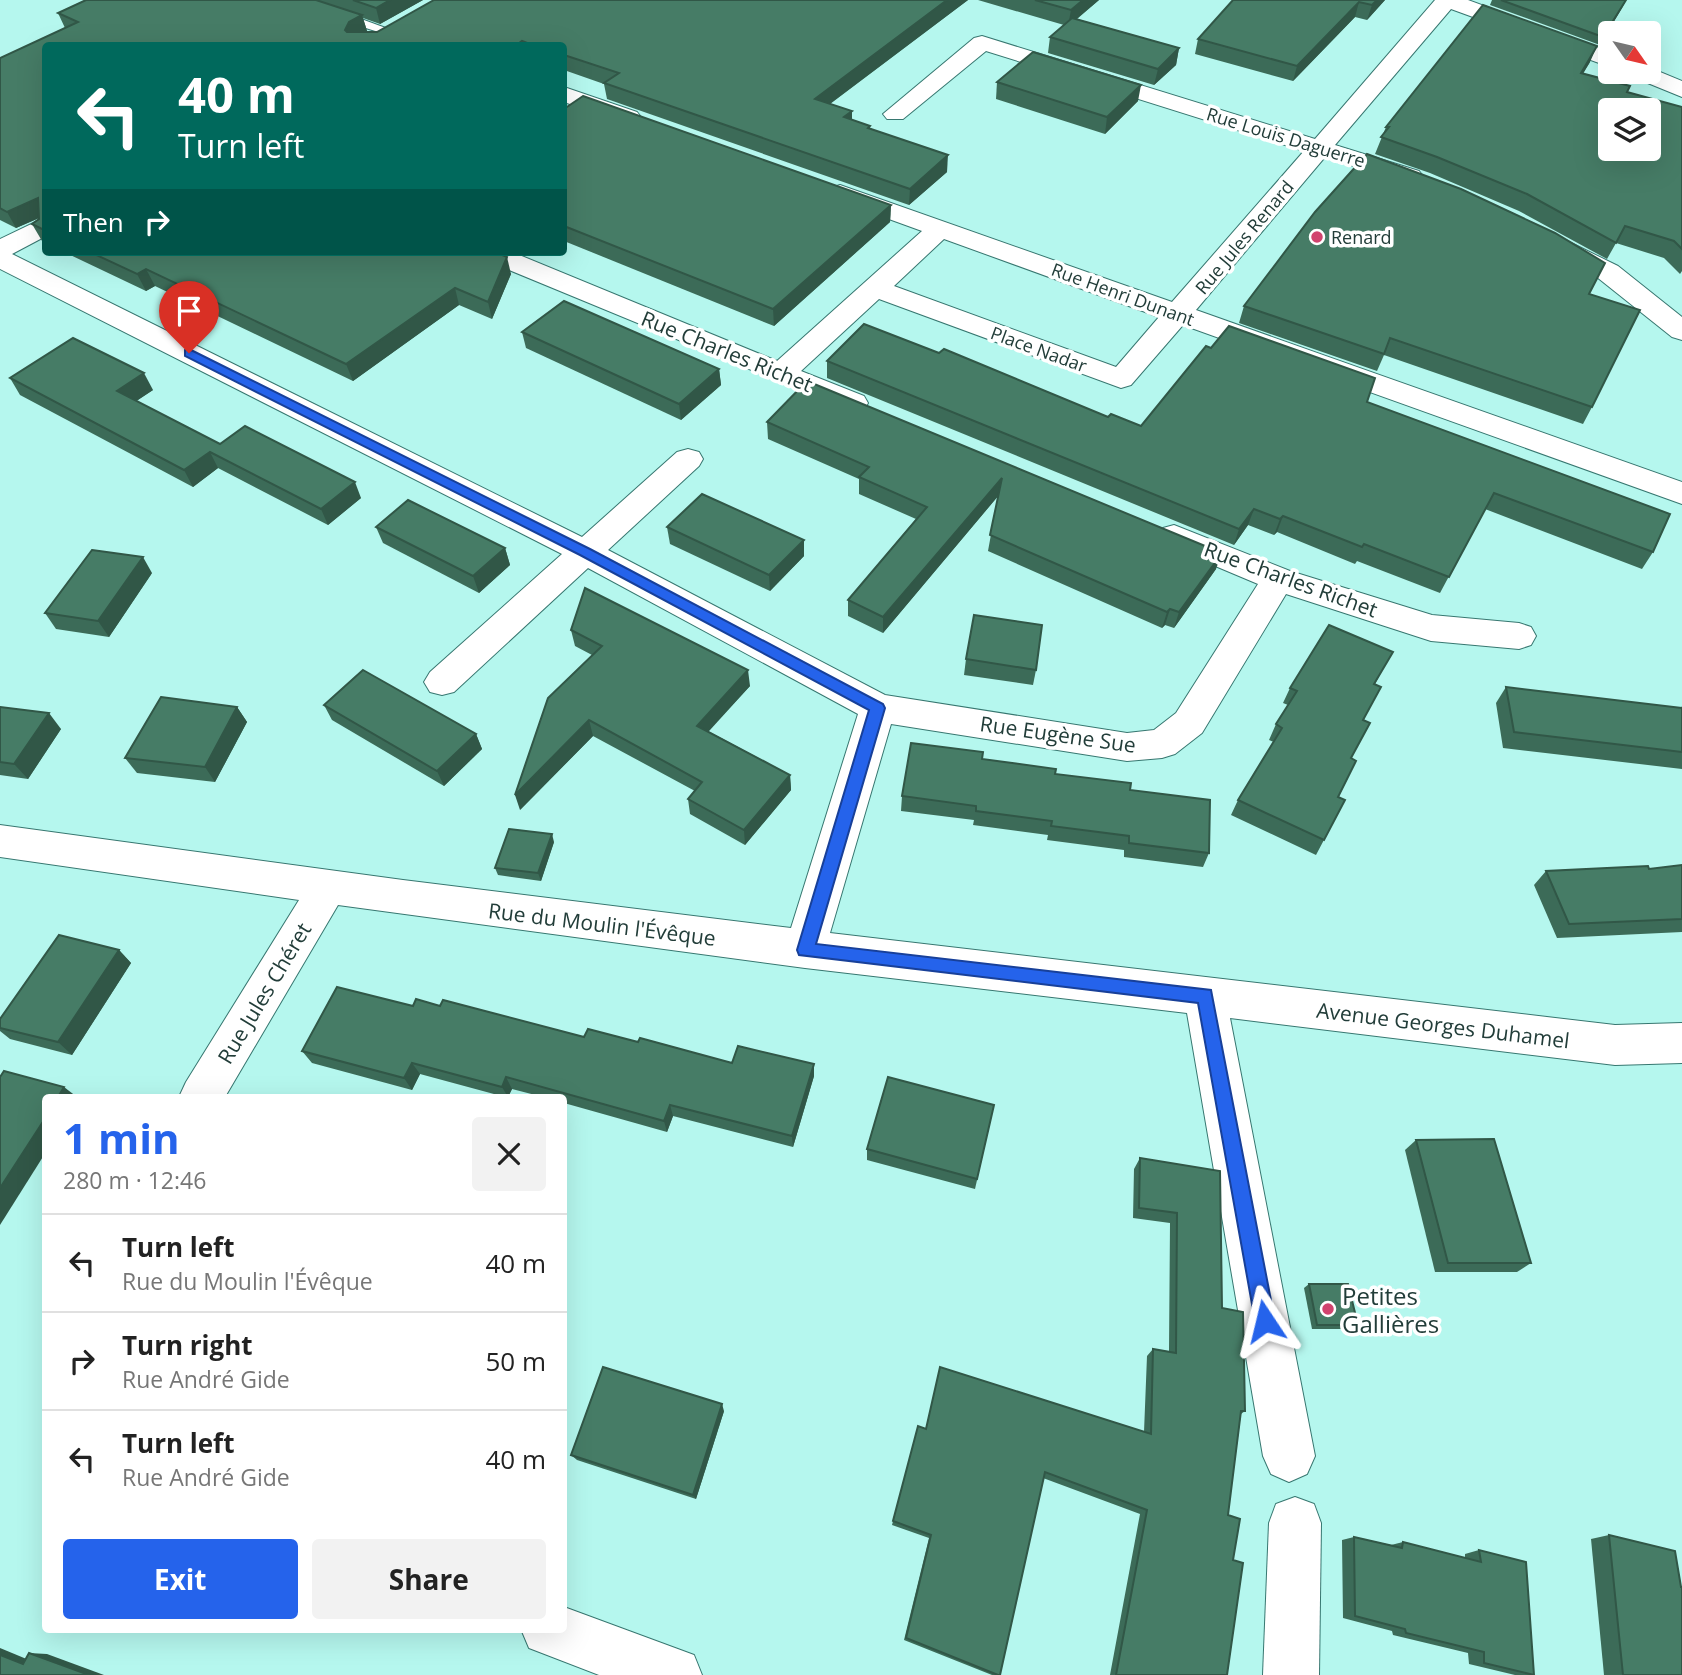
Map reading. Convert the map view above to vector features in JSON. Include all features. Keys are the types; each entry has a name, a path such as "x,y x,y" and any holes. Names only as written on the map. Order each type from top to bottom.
{"street":[{"path":"1447,0 1598,56"},
{"name":"Rue Jules Renard","path":"1178,314 1447,0"},
{"path":"370,42 388,31 410,29"},
{"name":"Rue Louis Daguerre","path":"895,114 982,43 1433,184"},
{"path":"1661,69 1682,63"},
{"path":"1661,81 1682,90"},
{"path":"567,95 653,126"},
{"name":"Rue Henri Dunant","path":"818,185 1682,493"},
{"path":"0,250 42,227"},
{"path":"781,373 940,229"},
{"path":"1537,233 1608,272 1682,331"},
{"name":"Rue Charles Richet","path":"499,256 883,415"},
{"name":"Rue Eugène Sue","path":"0,259 585,552 878,708 1127,747 1163,744 1189,723 1278,579"},
{"name":"Place Nadar","path":"875,288 1121,379 1178,314"},
{"path":"442,682 688,458"},
{"name":"Rue Charles Richet","path":"1151,526 1278,579 1431,628 1519,636"},
{"path":"805,950 878,708"},
{"name":"Rue du Moulin l'Évêque","path":"0,841 327,889 805,950 1205,996"},
{"name":"Rue Jules Chéret","path":"203,1094 327,889"},
{"path":"1205,996 1289,1456"},
{"name":"Avenue Georges Duhamel","path":"1205,996 1615,1045 1682,1043"},
{"path":"1292,1675 1294,1523"},
{"path":"559,1633 674,1675"}],"lane":[{"path":"322,10 388,31"}],"building":[{"path":"86,0 316,0 362,15 349,22 345,30 347,32 377,32 434,0 947,0 815,99 852,111 844,117 870,126 868,128 948,155 910,189 604,83 619,73 567,56 567,42 42,42 42,229 32,224 39,219 38,198 7,212 0,208 0,58 78,22 58,13"},
{"path":"353,0 390,0 376,8"},
{"path":"1035,0 1083,0 1071,10"},
{"path":"1233,0 1377,0 1372,5 1359,2 1297,66 1198,39"},
{"path":"1501,0 1626,0 1613,21 1598,21 1598,35"},
{"path":"1483,5 1597,46 1581,73 1598,78 1598,84 1630,86 1627,92 1649,98 1598,98 1598,161 1661,161 1661,101 1682,107 1682,249 1674,241 1625,226 1616,243 1527,194 1381,137 1389,127 1386,127"},
{"path":"1072,18 1179,48 1158,69 1050,37"},
{"path":"1033,52 1141,85 1107,117 997,82"},
{"path":"583,96 891,205 773,309 567,227 567,107"},
{"path":"1367,154 1461,189 1555,233 1605,263 1589,294 1640,310 1592,407 1390,338 1384,354 1244,306 1315,212"},
{"path":"99,256 507,257 488,302 455,288 346,364 146,269 137,274"},
{"path":"564,301 719,369 679,404 522,332"},
{"path":"864,324 939,353 944,349 1108,417 1111,414 1141,426 1206,346 1211,348 1229,326 1375,378 1367,402 1670,514 1653,552 1494,493 1449,577 1364,544 1362,547 1283,516 1280,519 1254,509 1239,529 827,361"},
{"path":"73,338 144,373 117,391 220,444 245,426 355,482 321,509 210,452 184,470 10,378"},
{"path":"807,381 1222,553 1179,612 1170,609 1167,612 990,535 1002,478 883,617 848,600 927,507 859,477 869,467 767,422"},
{"path":"702,494 804,540 769,575 667,527"},
{"path":"408,500 505,548 473,576 376,527"},
{"path":"92,550 143,557 98,621 45,613"},
{"path":"585,588 748,670 697,726 790,775 744,830 688,799 702,782 589,720 515,795 548,698 602,646 571,630"},
{"path":"974,615 1042,625 1036,670 966,659"},
{"path":"1329,625 1393,652 1374,684 1381,687 1363,720 1370,723 1351,758 1356,761 1338,797 1345,800 1324,840 1238,800 1282,728 1276,724 1297,691 1290,688"},
{"path":"363,670 476,734 437,771 324,705"},
{"path":"1506,687 1682,708 1682,752 1514,732"},
{"path":"161,697 237,707 205,767 125,758"},
{"path":"0,707 49,713 14,764 0,762"},
{"path":"911,743 983,752 982,759 1056,769 1055,774 1131,783 1130,790 1210,800 1209,853 1129,843 1129,836 1051,826 1052,821 976,811 976,806 902,796"},
{"path":"509,829 552,834 538,873 495,868"},
{"path":"1682,865 1682,919 1569,924 1546,871 1648,866 1649,869"},
{"path":"59,935 119,950 58,1042 0,1028 0,1019"},
{"path":"337,987 413,1006 416,999 440,1006 443,1000 584,1037 588,1029 638,1042 640,1038 732,1063 738,1046 814,1064 792,1136 670,1105 664,1121 506,1077 502,1087 412,1063 404,1078 302,1051"},
{"path":"4,1071 64,1087 60,1094 42,1094 42,1123 0,1188 0,1077"},
{"path":"888,1077 994,1105 977,1179 867,1149"},
{"path":"1494,1139 1531,1263 1448,1263 1416,1140"},
{"path":"1140,1158 1220,1171 1222,1308 1243,1312 1245,1411 1241,1411 1228,1515 1240,1519 1233,1560 1243,1563 1227,1675 1116,1675 1147,1510 1045,1472 998,1675 906,1638 931,1535 893,1521 918,1426 926,1429 940,1367 1151,1434 1153,1349 1176,1353 1177,1213 1139,1208"},
{"name":"Petites Gallières","path":"1309,1284 1348,1284 1358,1325 1317,1325"},
{"path":"603,1367 722,1404 693,1495 571,1455"},
{"path":"1609,1535 1675,1551 1682,1587 1682,1675 1623,1675"},
{"path":"1354,1537 1402,1548 1403,1542 1481,1562 1479,1550 1526,1562 1534,1675 1484,1663 1484,1652 1406,1633 1405,1629 1355,1616"},
{"path":"29,1653 89,1675 0,1675 0,1655 23,1664"}],"place":[{"name":"Renard","path":"1317,237"},
{"name":"Petites Gallières","path":"1328,1309"}],"route":[{"path":"189,353 585,552 878,708 805,950 1205,996 1265,1321"}]}
